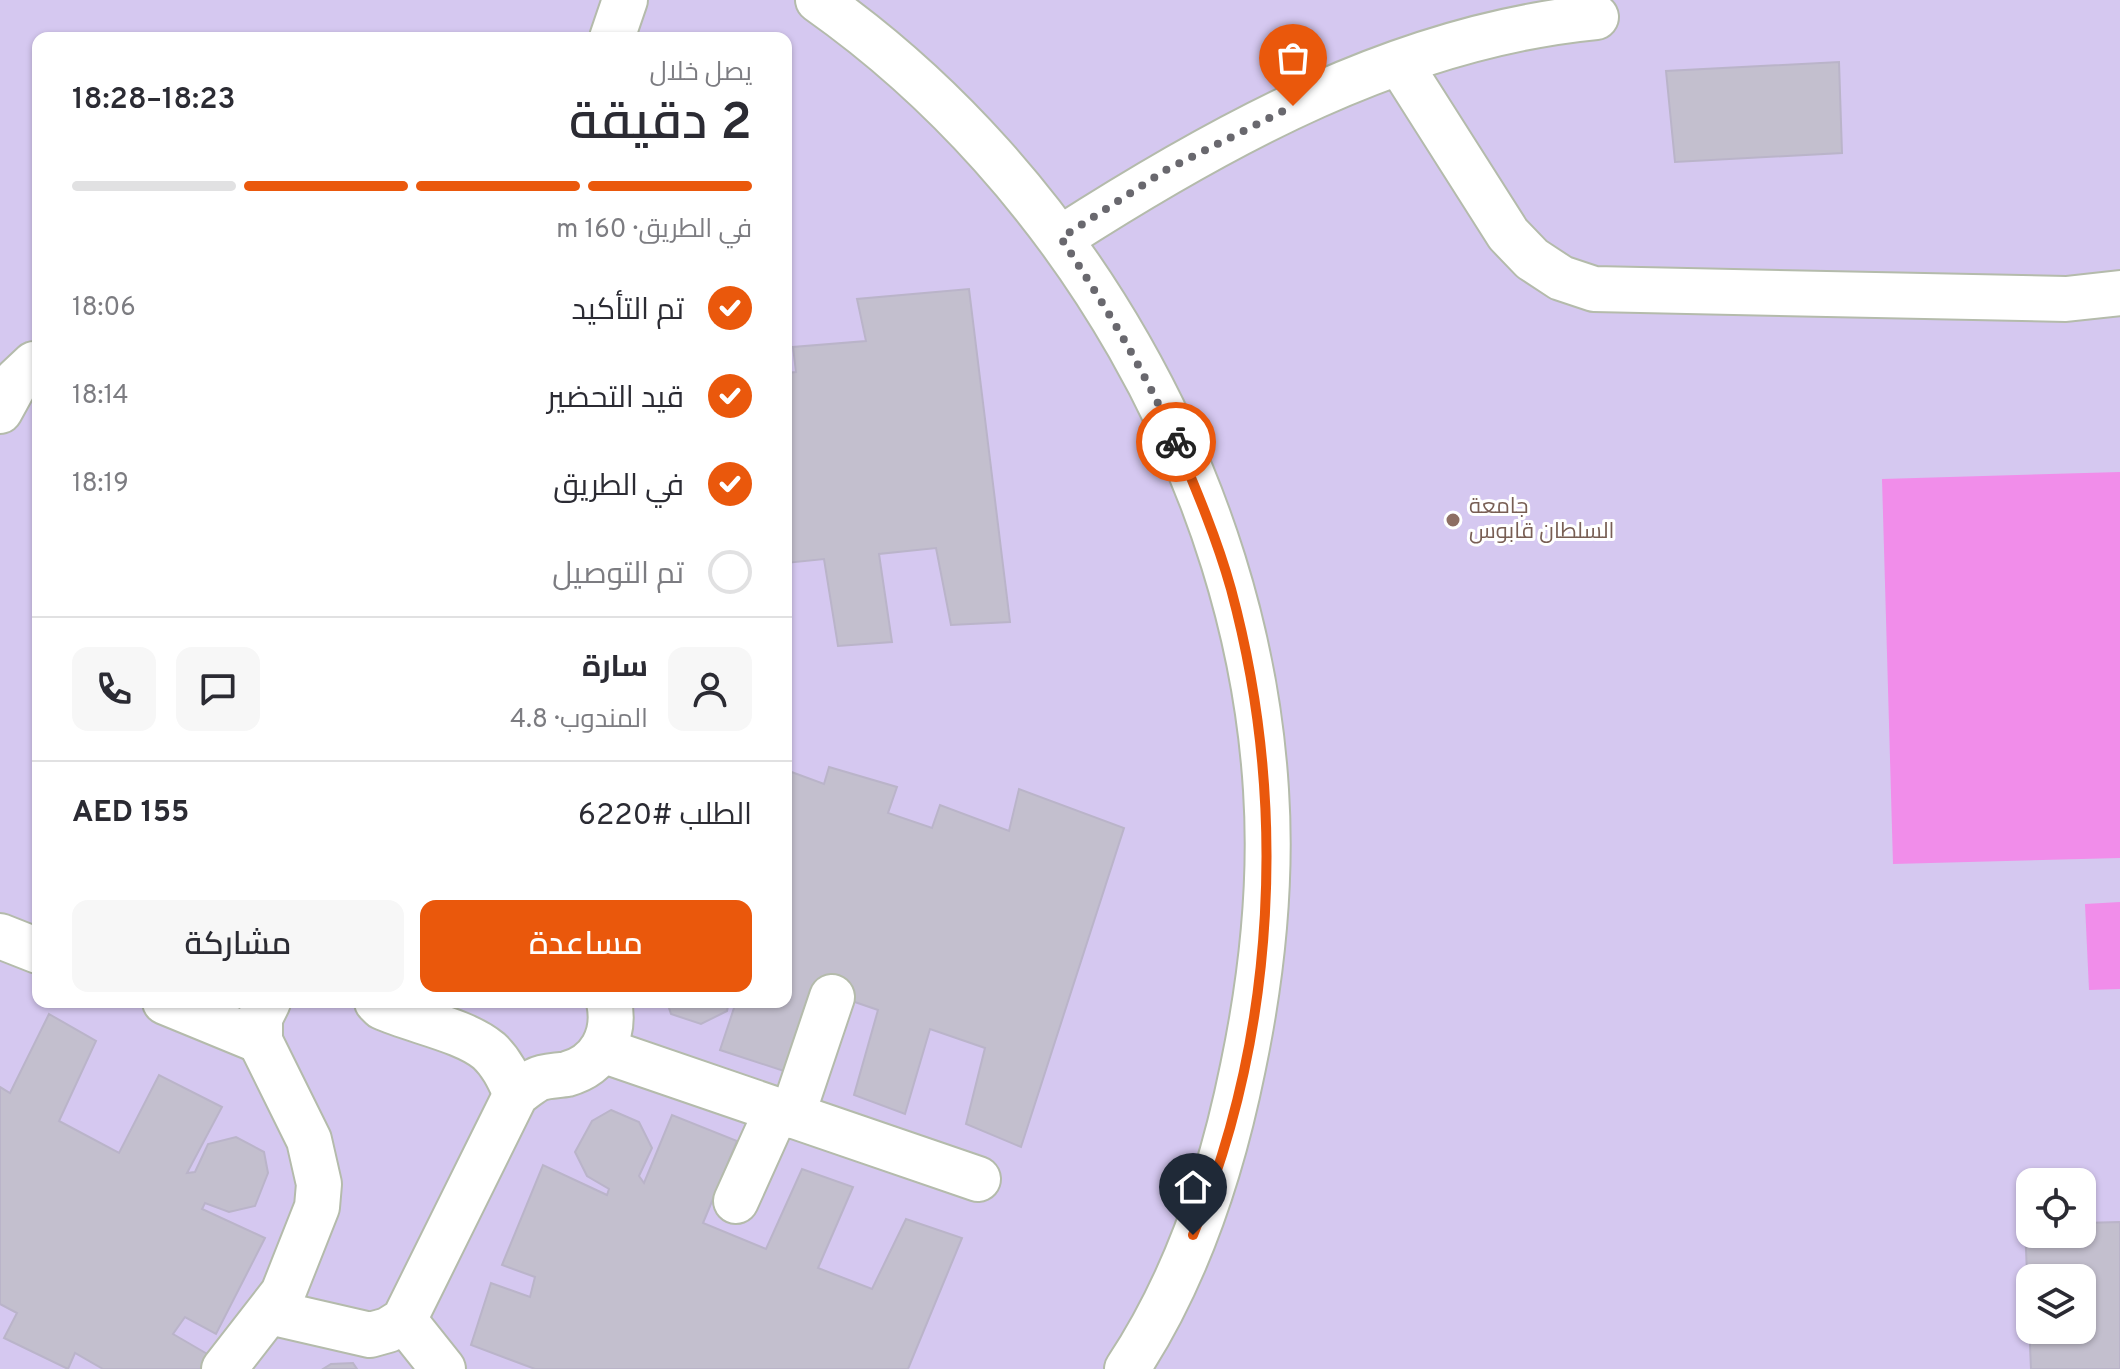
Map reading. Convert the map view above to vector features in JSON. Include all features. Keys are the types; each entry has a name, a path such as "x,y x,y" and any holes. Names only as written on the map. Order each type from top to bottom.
{"lane":[{"path":"614,32 625,0"},
{"path":"818,0 851,23 927,89 997,160 1061,238 1113,318 1144,374 1196,490 1234,601 1253,687 1266,789 1267,892 1259,980 1237,1095 1204,1209 1171,1287 1127,1369"},
{"path":"1061,238 1166,170 1241,130 1319,94 1497,32 1546,22 1596,17"},
{"path":"1400,64 1508,234 1532,259 1561,278 1594,289 2066,299 2120,293"},
{"path":"0,411 17,380 32,366"},
{"path":"0,936 32,949"},
{"path":"736,1201 784,1113 832,997"},
{"path":"196,1008 264,1021 309,1140 319,1184 311,1229 283,1293 224,1369"},
{"path":"384,1008 412,1021 466,1038 488,1051 505,1071 516,1094"},
{"path":"270,1312 370,1335 388,1330 404,1320 516,1094 538,1079 579,1070 602,1050 611,1028 609,1008"},
{"path":"602,1050 978,1179"},
{"path":"404,1320 443,1369"}],"shaded area":[{"name":"جامعة السلطان قابوس","path":"0,0 2120,0 2120,1369 0,1369"},
{"path":"2120,472 2120,858 1893,864 1882,479"},
{"path":"2120,902 2120,989 2089,990 2085,904"}],"building":[{"path":"1839,62 1842,153 1675,162 1666,71"},
{"path":"969,289 1010,622 951,625 936,548 879,554 892,642 838,646 824,559 792,562 792,372 796,372 793,347 866,341 857,299"},
{"path":"829,767 897,787 888,813 932,828 940,805 1009,831 1019,789 1124,828 1021,1147 966,1124 985,1048 930,1029 905,1114 854,1095 878,1010 814,988 787,1072 720,1050 734,1008 792,1008 792,772 824,784"},
{"path":"669,1008 728,1008 701,1024 671,1014"},
{"path":"49,1014 96,1041 59,1121 119,1153 159,1075 222,1107 187,1173 195,1172 208,1144 236,1137 264,1152 268,1173 255,1206 229,1212 205,1203 202,1209 265,1238 216,1334 185,1317 173,1334 209,1355 200,1369 103,1369 75,1353 68,1369 4,1338 17,1313 0,1304 0,1087 10,1093"},
{"path":"611,1110 639,1122 652,1148 639,1176 644,1183 672,1115 737,1141 703,1223 766,1249 802,1169 853,1187 818,1268 872,1289 906,1219 962,1238 908,1369 535,1369 471,1345 491,1283 530,1297 535,1277 502,1265 543,1165 607,1195 609,1189 587,1176 575,1152 592,1121"},
{"path":"2120,1222 2120,1369 2031,1369 2030,1344 2096,1344 2096,1264 2027,1264 2026,1248 2096,1248 2096,1223"},
{"path":"353,1363 357,1369 323,1369 331,1364"}],"way so far":[{"path":"1176,442 1159,402 1113,318 1061,238 1166,170 1293,106"}],"place":[{"name":"جامعة السلطان قابوس","path":"1453,520"}],"route":[{"path":"1176,442 1231,587 1253,687 1266,789 1267,892 1258,995 1229,1127 1193,1235"}]}
